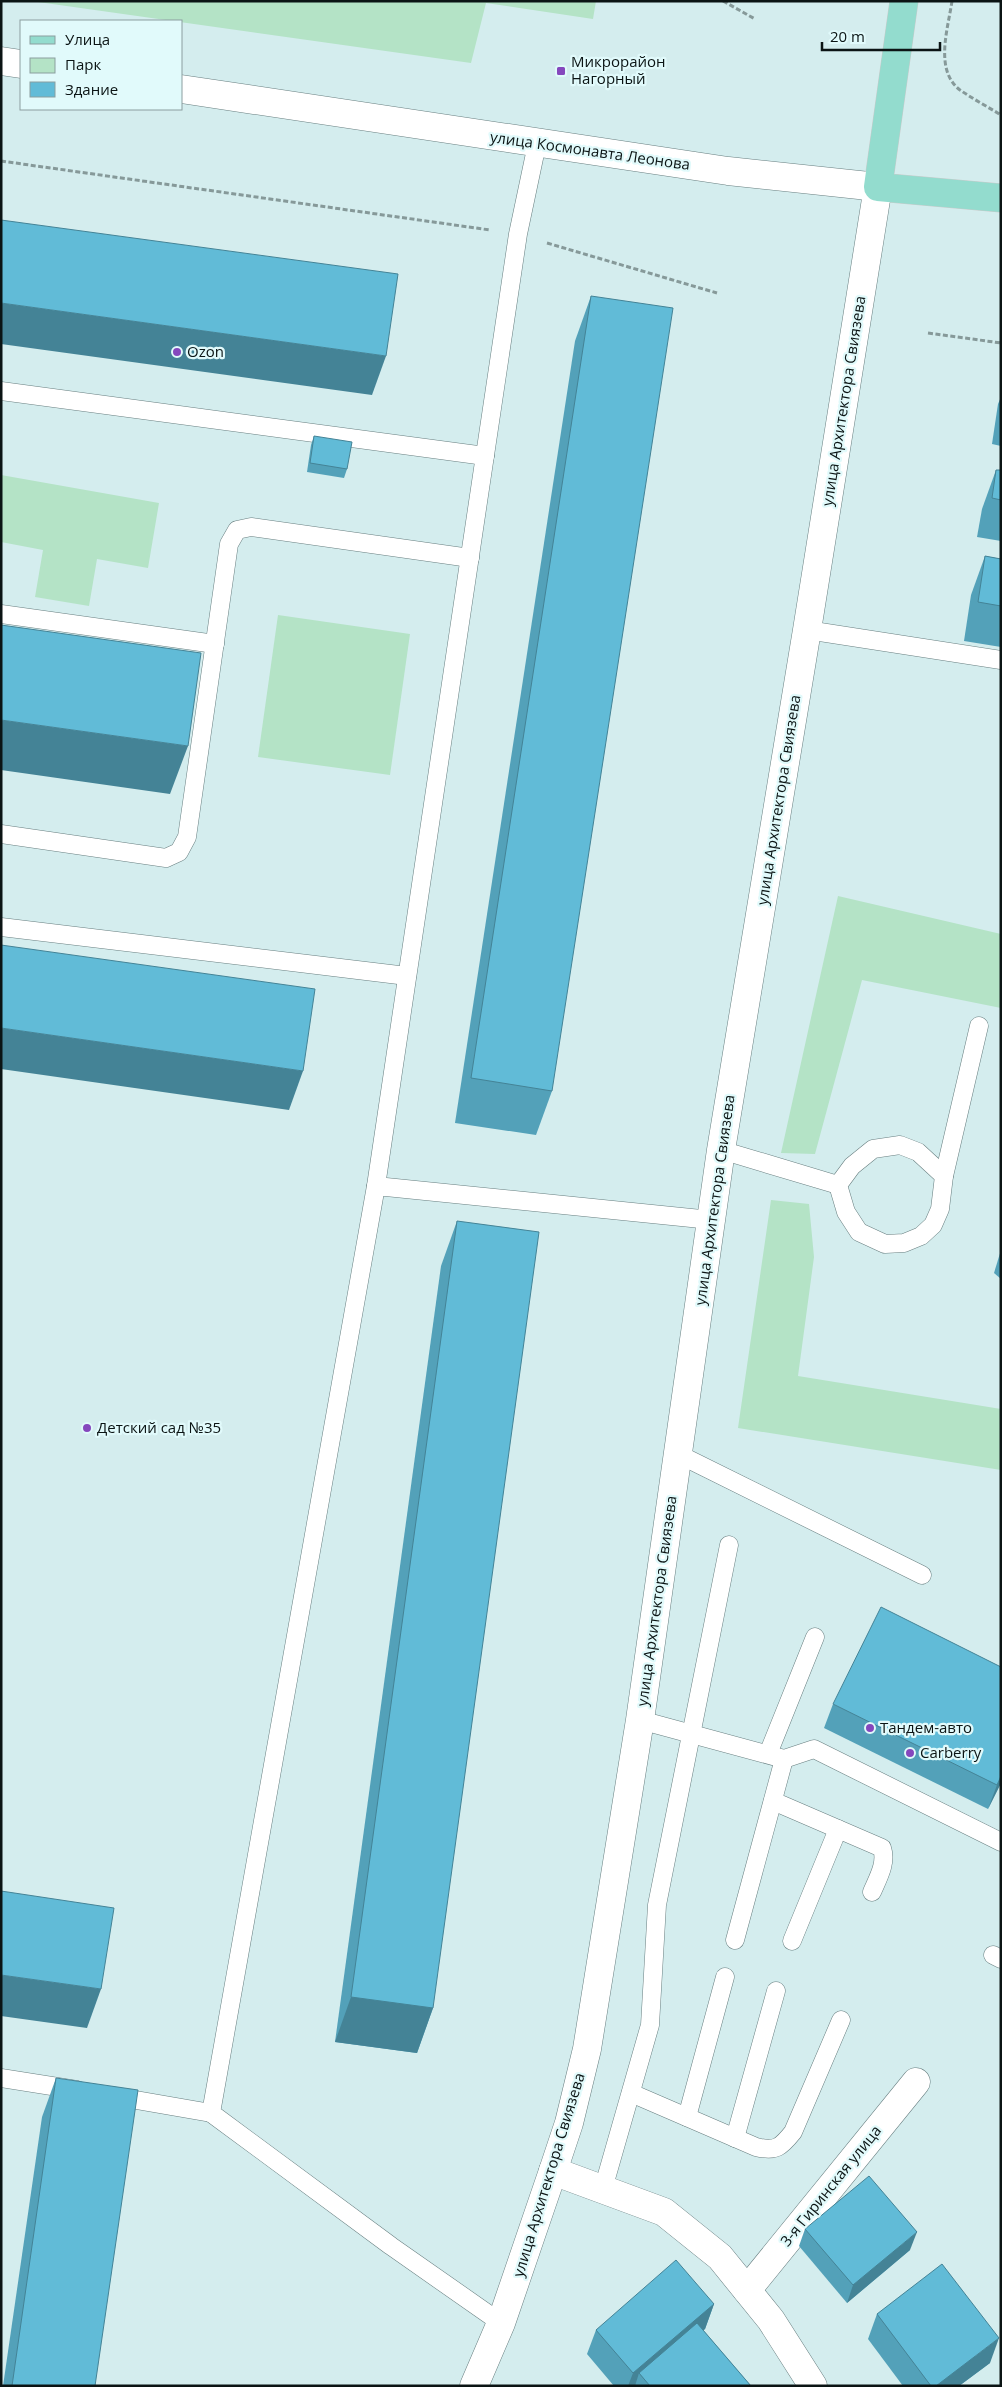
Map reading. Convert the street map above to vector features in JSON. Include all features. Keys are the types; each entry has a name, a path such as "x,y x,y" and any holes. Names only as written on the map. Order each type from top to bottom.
{"main road":[{"name":"улица Архитектора Свиязева","path":"474,2386 501,2323 553,2171 569,2123 588,2049 640,1720 721,1150 878,187 904,1"},
{"path":"1,61 20,64"},
{"name":"улица Космонавта Леонова","path":"182,88 537,144 728,171 1001,198"},
{"name":"3-я Гиринская улица","path":"747,2290 916,2082"},
{"path":"553,2171 664,2212 720,2257 772,2320 813,2386"}],"lane":[{"path":"211,2113 376,1186 518,234 537,144"},
{"path":"1,391 485,456"},
{"path":"1,834 166,858 179,852 187,837 229,544 237,530 251,527 470,558"},
{"path":"1,614 215,644"},
{"path":"807,630 1001,660"},
{"path":"1,927 407,976"},
{"path":"838,1185 846,1212 859,1232 885,1244 904,1243 921,1236 933,1225 940,1209 944,1176 979,1026"},
{"path":"838,1185 852,1166 873,1149 900,1146 918,1152 944,1176"},
{"path":"721,1150 838,1185"},
{"path":"376,1186 711,1220"},
{"path":"678,1454 922,1575"},
{"path":"603,2189 650,2024 657,1905 729,1545"},
{"path":"735,1940 773,1801 776,1756 815,1637"},
{"path":"640,1720 776,1756 814,1749 1001,1842"},
{"path":"773,1801 882,1848 884,1855 882,1868 872,1892"},
{"path":"792,1941 838,1829"},
{"path":"686,2117 725,1977"},
{"path":"736,2138 776,1991"},
{"path":"630,2093 769,2150 782,2146 793,2132 841,2020"},
{"path":"1,2078 211,2113 391,2246 501,2323"}],"path":[{"path":"723,1 755,19"},
{"path":"952,1 944,70 959,89 1001,115"},
{"path":"1,161 518,234 717,293"},
{"path":"928,333 1001,343"}],"green space":[{"path":"31,1 596,1 593,19 486,3 471,63 182,22 182,20 166,20"},
{"path":"1,475 159,503 148,568 97,559 89,606 35,597 43,550 1,542"},
{"path":"278,615 410,634 390,775 258,757"},
{"path":"838,896 1001,934 1001,1008 862,980 815,1154 781,1153"},
{"path":"771,1200 809,1204 814,1257 798,1376 1001,1409 1001,1470 738,1428"}],"building":[{"path":"1,220 398,274 386,356 1,303"},
{"path":"591,296 673,308 552,1091 471,1078"},
{"path":"314,436 352,442 347,469 310,463"},
{"path":"996,470 1001,470 1001,500 992,498"},
{"path":"985,556 1001,559 1001,606 978,602"},
{"path":"1,625 201,653 188,746 1,720"},
{"path":"1,945 315,989 303,1071 1,1028"},
{"path":"457,1221 539,1232 433,2008 351,1997"},
{"path":"881,1607 1001,1667 1001,1776 997,1785 833,1704"},
{"path":"1,1891 114,1908 101,1989 1,1975"},
{"path":"56,2078 138,2090 95,2386 12,2386"},
{"path":"869,2176 917,2232 853,2285 805,2229"},
{"path":"676,2260 714,2304 633,2373 596,2330"},
{"path":"942,2264 999,2338 936,2386 931,2386 877,2314"},
{"path":"697,2323 751,2386 650,2386 639,2373"}],"place":[{"name":"Микрорайон Нагорный","path":"561,71"},
{"name":"Ozon","path":"177,352"},
{"name":"Детский сад №35","path":"87,1428"},
{"name":"Тандем-авто","path":"870,1728"},
{"name":"Carberry","path":"910,1753"}]}
